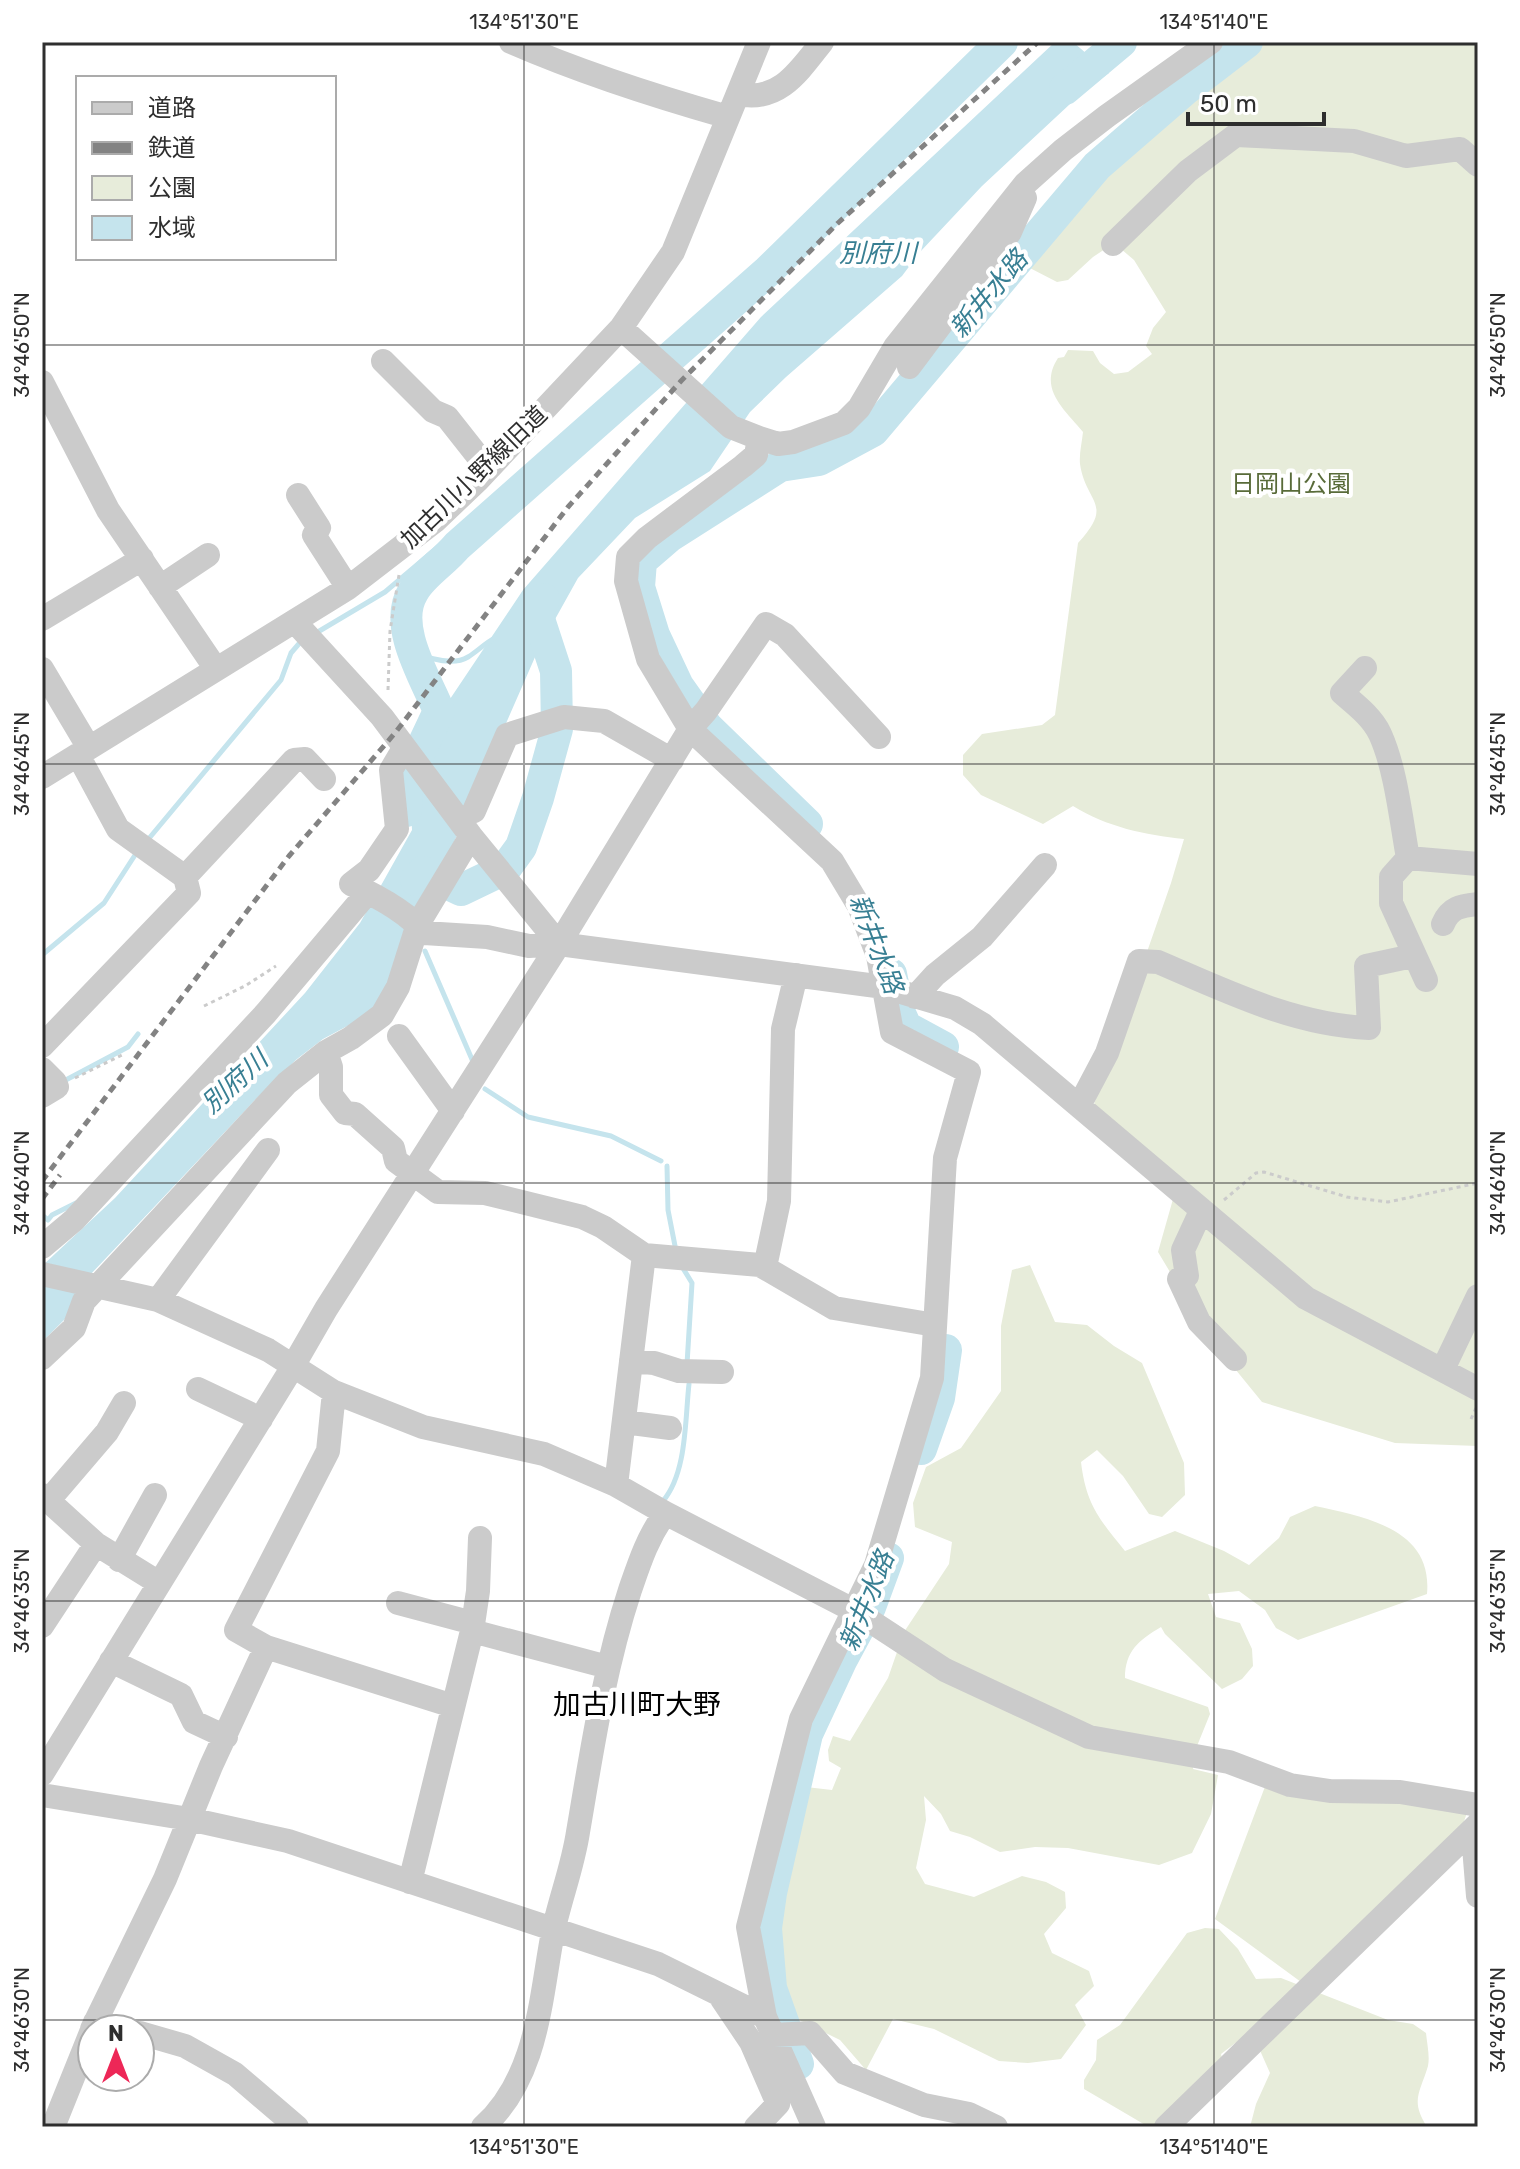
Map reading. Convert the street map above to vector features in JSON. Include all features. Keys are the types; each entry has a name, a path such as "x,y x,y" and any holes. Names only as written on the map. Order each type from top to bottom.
{"street":[{"path":"511,42 638,92 728,117"},
{"name":"加古川小野線旧道","path":"42,777 348,588 435,521 488,469 621,328 673,252 759,42"},
{"path":"738,94 756,98 789,83 822,42"},
{"path":"621,328 731,427 778,444 793,442 844,423 859,408 895,347 1034,177 1107,116 1211,42"},
{"path":"1113,244 1188,171 1236,135 1354,141 1406,156 1460,149 1478,165"},
{"path":"909,367 1010,232 1034,177"},
{"path":"383,361 433,411 447,417 488,469"},
{"path":"44,391 108,510 216,669"},
{"path":"759,438 756,455 647,538 628,557 626,581 648,659 698,720 832,861 866,922 878,956 892,1032 969,1072 945,1158 932,1378 876,1565 801,1719 748,1927 769,2026 814,2127"},
{"path":"298,495 319,528 314,535 348,588"},
{"path":"160,587 208,555"},
{"path":"42,619 142,559"},
{"path":"295,622 382,717 471,836 559,944"},
{"path":"42,1774 51,1738 111,1661 326,1309 559,944 672,760 766,624 785,635 879,737"},
{"path":"1365,668 1342,693 1366,714 1380,734 1397,794 1408,858"},
{"path":"42,669 84,751 118,829 185,877 189,893 47,1030"},
{"path":"474,811 507,735 564,717 604,721 672,760"},
{"path":"404,748 391,770 397,829 369,870 351,884 418,924 424,933 487,937 529,946 559,944 884,987 955,1008 982,1024 1306,1298 1478,1389"},
{"path":"185,877 294,760 305,759 324,779"},
{"path":"42,1358 74,1328 84,1301 247,1123 287,1083 326,1052 382,1015 398,987 418,924 471,836"},
{"path":"1408,858 1478,864"},
{"path":"1408,858 1391,877 1391,903 1426,980"},
{"path":"915,997 935,975 982,937 1045,865"},
{"path":"42,1247 74,1220 266,1013 368,892"},
{"path":"1443,924 1448,913 1458,907 1478,904"},
{"path":"1079,1106 1107,1053 1139,961 1158,962 1292,1016 1341,1027 1369,1028 1366,966 1408,957"},
{"path":"765,1267 779,1201 783,1029 796,975"},
{"path":"399,1036 453,1111"},
{"path":"326,1052 331,1067 331,1095 345,1113 355,1114 393,1148 396,1161 438,1192 485,1193 582,1217 603,1227 644,1255 765,1267 834,1308 935,1325"},
{"path":"158,1300 221,1199 268,1150"},
{"path":"1203,1213 1183,1250 1187,1276 1179,1279 1199,1322 1235,1359"},
{"path":"616,1485 644,1255"},
{"path":"42,1274 158,1300 268,1350 334,1392 423,1427 544,1454 616,1485 855,1611 945,1670 1089,1737 1229,1762 1290,1785 1330,1791 1400,1792 1478,1805"},
{"path":"1443,1369 1478,1296"},
{"path":"631,1361 654,1363 679,1371 722,1372"},
{"path":"198,1389 261,1419"},
{"path":"334,1392 328,1451 236,1630 266,1647 453,1706"},
{"path":"124,1403 107,1432 45,1498 96,1544 159,1583"},
{"path":"624,1422 670,1428"},
{"path":"119,1560 155,1495"},
{"path":"494,2123 519,2081 538,2025 554,1930 578,1835 585,1780 614,1639 648,1537 665,1513"},
{"path":"410,1882 472,1627 478,1591 480,1538"},
{"path":"44,1617 96,1544"},
{"path":"398,1603 608,1667"},
{"path":"100,2013 165,1879 266,1647"},
{"path":"111,1661 181,1695 194,1722 226,1737"},
{"path":"42,1795 189,1819 288,1841 658,1964 769,2026 810,2033 845,2073 924,2105 969,2114 996,2127"},
{"path":"1478,1826 1474,1847 1478,1896"},
{"path":"1166,2127 1478,1826"},
{"path":"721,1997 751,2042 778,2104 756,2127"},
{"path":"156,2038 185,2046 235,2074 297,2127"},
{"path":"53,2127 76,2070"}],"path":[{"path":"388,697 390,631 400,567"},
{"path":"204,1006 245,986 281,962"},
{"path":"47,1084 122,1055"},
{"path":"1203,1213 1256,1173 1272,1174 1347,1197 1388,1202 1478,1183"},
{"path":"1471,1419 1478,1405"}],"green space":[{"name":"日岡山公園","path":"1248,42 1478,42 1478,1446 1395,1443 1262,1402 1209,1337 1158,1252 1177,1185 1093,1107 1184,839 1127,829 1073,806 1043,824 981,795 963,775 963,755 982,734 1042,725 1055,715 1078,543 1089,530 1096,511 1080,464 1083,432 1056,398 1052,389 1053,369 1058,358 1064,357 1068,350 1093,351 1100,363 1114,374 1128,372 1152,354 1146,346 1153,328 1166,312 1134,260 1114,243 1068,280 1057,282 1026,266 1028,246 1064,198 1104,155 1164,111"},
{"path":"1030,1265 1055,1322 1087,1325 1142,1363 1184,1463 1185,1495 1162,1517 1149,1514 1123,1476 1097,1450 1081,1462 1090,1500 1125,1551 1175,1531 1249,1565 1279,1538 1290,1517 1315,1506 1374,1521 1407,1540 1419,1554 1426,1572 1427,1594 1298,1640 1276,1628 1265,1610 1239,1591 1208,1594 1216,1617 1240,1623 1252,1649 1253,1666 1242,1679 1222,1689 1161,1627 1135,1647 1128,1660 1125,1678 1208,1707 1210,1714 1195,1751 1193,1769 1218,1775 1211,1814 1192,1853 1159,1865 1068,1848 1035,1847 1000,1852 950,1831 941,1814 924,1796 926,1820 916,1868 925,1884 974,1897 1022,1876 1046,1882 1065,1892 1066,1908 1044,1934 1052,1953 1089,1971 1094,1986 1075,2005 1086,2025 1061,2059 1028,2063 999,2061 934,2029 893,2019 866,2070 840,2040 781,2011 770,1974 763,1923 790,1797 806,1787 832,1790 841,1768 829,1761 828,1750 833,1736 850,1741 888,1678 904,1632 949,1564 952,1542 915,1527 913,1503 926,1467 961,1448 1001,1391 1001,1326 1012,1270"},
{"path":"1266,1784 1468,1810 1458,1838 1301,1982 1215,1919"},
{"path":"1205,1928 1219,1929 1238,1949 1256,1979 1281,1978 1388,2020 1413,2024 1426,2033 1429,2062 1418,2103 1427,2127 1250,2127 1270,2073 1258,2046 1238,2041 1221,2054 1225,2071 1161,2124 1147,2126 1084,2089 1084,2080 1096,2060 1097,2040 1120,2025 1187,1933"}],"water":[{"name":"別府川","path":"1055,42 1073,42 1109,73 1084,91 982,186 920,252 902,276 750,412 710,471 635,518 578,578 539,648 394,979 368,1015 323,1039 297,1059 257,1098 90,1275 65,1319 42,1342 42,1266 115,1198 305,993 360,923 412,830 410,783 446,705 523,590 761,317"}],"waterway":[{"path":"658,352 812,215 985,42"},
{"name":"別府川","path":"406,811 407,779 439,711 413,652 406,620 408,606 417,586 457,546 768,271 1002,42"},
{"name":"別府川","path":"1065,89 1121,42"},
{"name":"新井水路","path":"807,824 707,727 678,686 654,635 639,587 641,561 670,536 780,466 819,460 873,431 1097,166 1187,88 1247,42"},
{"path":"664,356 849,185"},
{"path":"316,633 385,592 503,492 648,362"},
{"path":"420,680 404,647 404,612 409,588 456,540 654,366"},
{"name":"別府川","path":"416,880 423,872 461,890 505,869 521,847 557,729 556,671 537,613 544,599"},
{"path":"399,605 400,650 415,683"},
{"path":"399,644 424,656 452,661 468,657 495,638"},
{"path":"146,842 281,680 291,653 303,639"},
{"path":"415,741 431,711 428,706"},
{"path":"420,738 435,711"},
{"path":"42,955 104,903 137,852"},
{"path":"425,951 474,1064"},
{"name":"新井水路","path":"891,974 898,1009 906,1027 943,1047"},
{"path":"62,1082 128,1047 138,1034"},
{"path":"485,1089 528,1117 611,1136 661,1161"},
{"path":"667,1166 668,1210 676,1251"},
{"path":"42,1215 48,1220 76,1203"},
{"path":"681,1265 692,1283 687,1364"},
{"name":"新井水路","path":"921,1449 939,1398 946,1350"},
{"path":"663,1501 677,1476 681,1461 689,1384"},
{"name":"新井水路","path":"798,2064 771,1988 766,1928 771,1893 807,1734 870,1607 888,1558"}],"railway":[{"path":"42,1181 289,856 395,733 568,507 681,381 838,223 1038,42"},
{"path":"42,1199 60,1175"}],"district":[{"name":"加古川町大野","path":"637,1704"}]}
